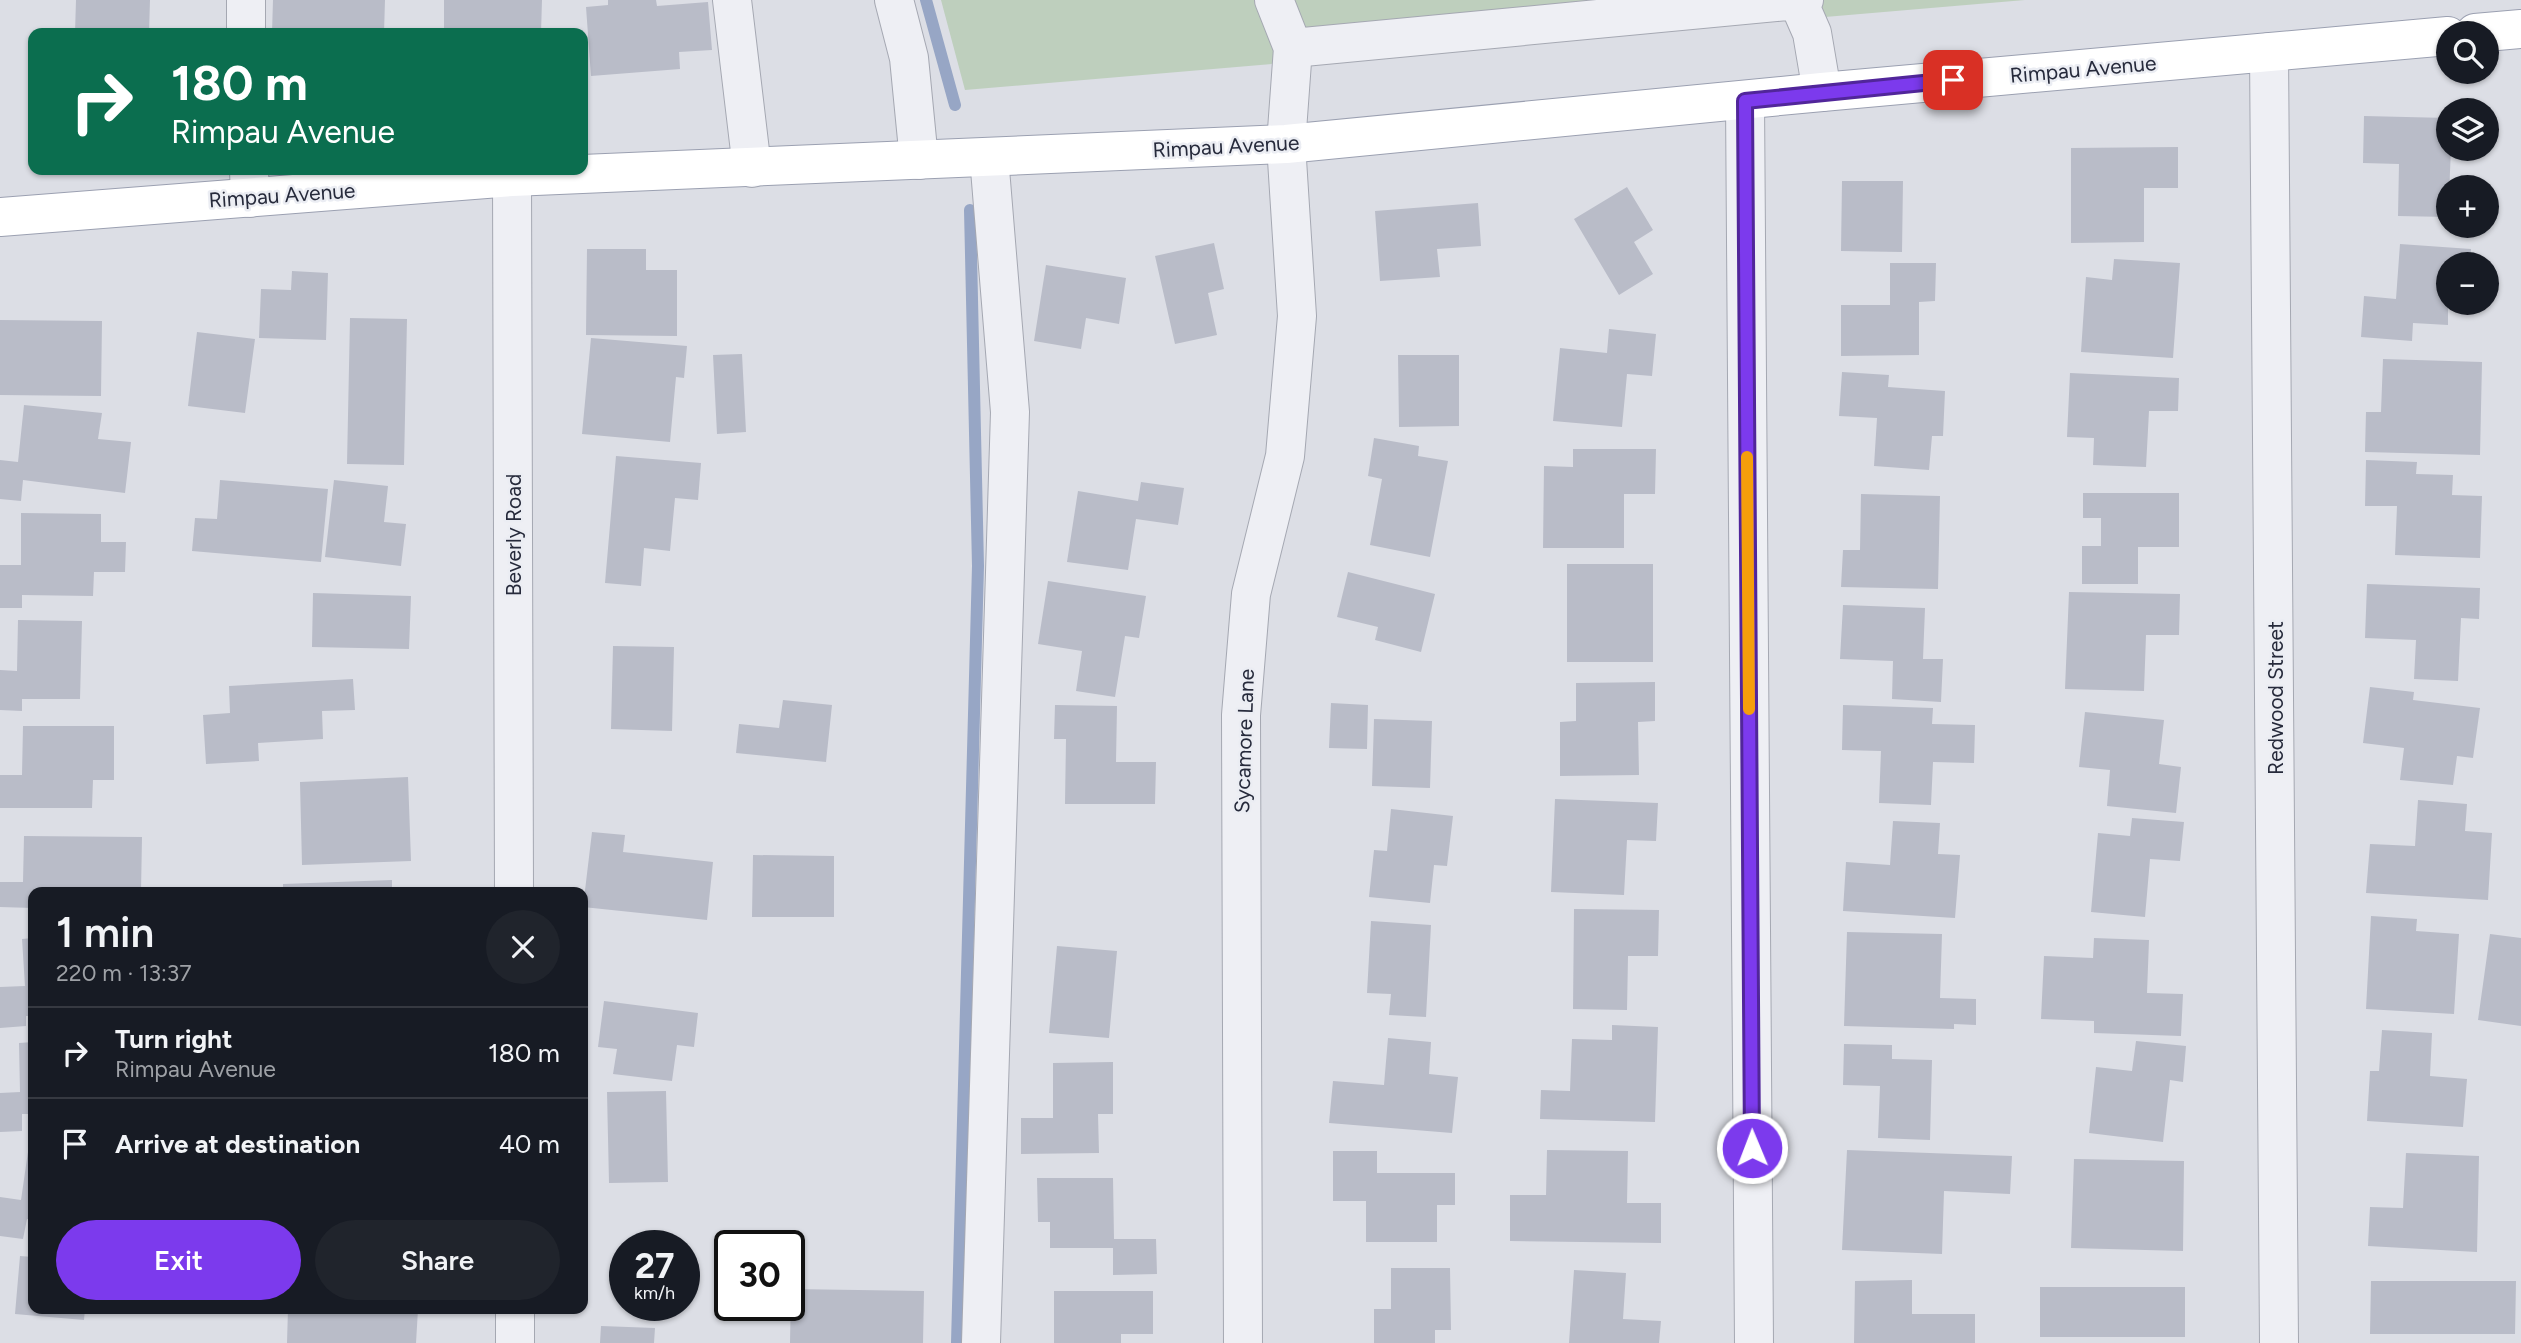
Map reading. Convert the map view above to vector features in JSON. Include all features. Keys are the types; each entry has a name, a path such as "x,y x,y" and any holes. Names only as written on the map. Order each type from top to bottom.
{"main road":[{"path":"2499,31 2521,29"},
{"name":"Rimpau Avenue","path":"588,174 1286,144 1822,92 2436,37"},
{"name":"Rimpau Avenue","path":"0,218 250,184 565,175"}],"street":[{"path":"246,0 246,28"},
{"path":"732,0 752,168"},
{"path":"894,0 909,58 919,160"},
{"path":"1274,0 1293,48 1800,0 1812,33 1822,92"},
{"name":"Sycamore Lane","path":"1243,1343 1241,715 1251,594 1285,456 1297,316 1286,144 1293,48"},
{"name":"Redwood Street","path":"2269,52 2279,1343"},
{"path":"1745,101 1754,1343"},
{"path":"981,1343 1010,412 989,157"},
{"name":"Beverly Road","path":"512,177 514,887"},
{"path":"515,1314 515,1343"}],"green space":[{"path":"941,0 2025,0 965,90"}],"building":[{"path":"76,0 150,0 149,28 75,28"},
{"path":"273,0 385,0 384,28 272,28"},
{"path":"444,0 542,0 541,28 444,28"},
{"path":"608,0 656,0 657,6 708,2 712,50 679,52 680,69 591,76 586,7 608,5"},
{"path":"2364,116 2436,118 2436,161 2450,161 2450,175 2436,175 2436,217 2398,216 2399,164 2363,163"},
{"path":"2178,147 2178,188 2144,188 2144,242 2071,243 2071,148"},
{"path":"1842,181 1903,181 1902,252 1841,251"},
{"path":"1627,187 1653,230 1634,242 1653,274 1619,295 1574,219"},
{"path":"1478,203 1481,246 1437,249 1440,277 1380,281 1375,211"},
{"path":"1214,243 1224,289 1208,293 1217,335 1175,344 1155,256"},
{"path":"2400,244 2471,249 2471,252 2436,252 2436,315 2448,315 2448,325 2413,323 2412,341 2361,337 2364,296 2396,299"},
{"path":"587,249 646,249 646,270 677,270 677,336 586,335"},
{"path":"2114,259 2180,263 2173,358 2081,352 2086,277 2112,280"},
{"path":"1890,263 1936,263 1935,301 1919,302 1919,355 1841,356 1841,305 1890,305"},
{"path":"1046,265 1126,278 1119,324 1086,318 1081,349 1034,341"},
{"path":"292,271 328,273 326,340 259,338 261,289 291,290"},
{"path":"350,318 407,319 404,465 347,464"},
{"path":"0,320 102,321 101,396 0,395"},
{"path":"1609,329 1656,334 1652,376 1627,374 1622,427 1553,421 1560,348 1607,353"},
{"path":"197,332 255,339 245,413 188,406"},
{"path":"591,338 687,346 684,378 676,377 670,442 582,434"},
{"path":"742,354 746,432 717,434 713,355"},
{"path":"1398,355 1459,355 1459,426 1399,427"},
{"path":"2383,359 2482,362 2480,455 2365,452 2366,412 2381,412"},
{"path":"1842,372 1889,375 1888,387 1945,391 1943,436 1932,436 1929,470 1874,466 1877,418 1839,416"},
{"path":"2070,373 2179,378 2178,411 2149,411 2146,467 2093,465 2094,438 2067,437"},
{"path":"24,405 102,413 98,439 131,442 125,493 23,480 21,501 0,499 0,460 18,462"},
{"path":"1374,438 1419,446 1418,456 1448,461 1430,557 1370,545 1382,479 1368,476"},
{"path":"1573,449 1656,449 1655,494 1624,494 1624,548 1543,548 1544,466 1573,467"},
{"path":"616,456 701,463 698,500 675,498 670,551 644,548 641,586 605,583"},
{"path":"2366,460 2417,462 2416,474 2453,475 2452,495 2482,496 2480,558 2395,555 2397,506 2365,506"},
{"path":"220,480 328,489 321,562 192,551 195,518 217,519"},
{"path":"334,480 388,486 384,522 406,524 401,566 325,557"},
{"path":"1141,482 1184,488 1178,525 1136,519 1128,570 1067,562 1078,491 1138,501"},
{"path":"2083,493 2179,493 2179,547 2138,547 2138,584 2082,584 2082,546 2101,546 2101,518 2083,518"},
{"path":"1861,494 1940,496 1938,589 1841,587 1843,550 1860,550"},
{"path":"21,513 101,514 101,542 126,542 125,572 94,572 93,596 22,595 22,608 0,608 0,565 21,565"},
{"path":"1567,564 1653,564 1653,662 1567,662"},
{"path":"1348,572 1435,594 1421,652 1375,640 1378,627 1337,617"},
{"path":"1048,581 1146,596 1139,638 1125,636 1115,697 1076,691 1082,651 1038,644"},
{"path":"2367,584 2480,588 2479,619 2461,618 2458,681 2414,679 2416,640 2365,638"},
{"path":"2069,592 2180,594 2179,635 2146,635 2144,691 2065,689"},
{"path":"313,593 411,596 409,649 312,647"},
{"path":"1843,605 1925,608 1923,659 1943,659 1941,702 1892,699 1893,661 1840,659"},
{"path":"18,620 82,621 80,699 22,699 22,711 0,710 0,670 17,671"},
{"path":"613,646 674,647 672,731 611,729"},
{"path":"353,679 355,710 322,711 323,739 258,743 259,761 206,764 203,715 230,713 229,686"},
{"path":"1655,682 1655,721 1638,722 1639,775 1560,776 1560,722 1576,721 1576,683"},
{"path":"2370,687 2414,692 2413,700 2480,708 2473,758 2457,756 2453,785 2400,780 2404,748 2363,743"},
{"path":"783,700 832,705 826,762 736,753 739,724 779,728"},
{"path":"1331,703 1368,705 1367,749 1329,748"},
{"path":"1055,705 1117,706 1116,762 1156,762 1155,804 1065,804 1066,739 1054,739"},
{"path":"1843,705 1933,708 1932,724 1975,725 1974,763 1933,762 1931,805 1879,803 1881,751 1842,750"},
{"path":"2085,712 2164,720 2159,764 2181,767 2176,813 2107,806 2110,770 2079,767"},
{"path":"1374,719 1432,721 1430,788 1372,786"},
{"path":"23,726 114,726 114,780 93,780 92,808 0,808 0,775 22,775"},
{"path":"408,777 411,861 302,865 300,782"},
{"path":"1555,799 1658,803 1656,841 1627,840 1624,895 1551,892"},
{"path":"2418,800 2467,804 2465,831 2492,833 2488,900 2366,893 2370,844 2415,846"},
{"path":"1391,809 1453,816 1447,866 1434,865 1430,903 1369,897 1374,850 1387,851"},
{"path":"2132,818 2184,822 2180,861 2150,859 2145,917 2091,912 2098,833 2130,836"},
{"path":"1893,821 1940,823 1938,854 1960,855 1955,918 1843,911 1846,862 1890,865"},
{"path":"592,832 625,835 623,852 713,862 707,920 588,908 588,887 585,887"},
{"path":"24,836 142,837 141,887 28,887 28,908 0,907 0,882 23,882"},
{"path":"753,855 834,856 834,917 752,917"},
{"path":"392,880 392,887 283,887 283,884"},
{"path":"1574,909 1659,910 1658,956 1628,956 1627,1010 1573,1009"},
{"path":"2371,916 2417,919 2416,931 2459,934 2454,1014 2366,1009"},
{"path":"1371,921 1431,925 1426,1017 1389,1015 1391,994 1367,993"},
{"path":"1847,932 1942,934 1940,998 1976,999 1976,1025 1954,1024 1954,1029 1844,1026"},
{"path":"2490,934 2521,938 2521,1026 2478,1020"},
{"path":"28,938 26,1026 0,1028 0,987 25,986 22,939"},
{"path":"2094,938 2149,940 2147,993 2183,994 2181,1036 2094,1033 2094,1021 2041,1019 2044,956 2093,958"},
{"path":"1057,946 1117,951 1109,1038 1049,1033"},
{"path":"604,1001 698,1013 694,1047 677,1045 672,1081 613,1074 617,1049 598,1047"},
{"path":"1612,1025 1658,1027 1655,1122 1540,1119 1541,1090 1570,1091 1572,1039 1612,1040"},
{"path":"2382,1030 2432,1033 2430,1076 2467,1079 2463,1127 2367,1121 2370,1071 2379,1071"},
{"path":"1388,1038 1431,1042 1429,1074 1458,1077 1452,1133 1329,1123 1333,1081 1384,1085"},
{"path":"2136,1041 2186,1046 2183,1082 2170,1080 2163,1142 2089,1133 2096,1067 2132,1071"},
{"path":"28,1042 28,1114 22,1114 22,1131 0,1132 0,1093 20,1092 19,1043"},
{"path":"1844,1044 1892,1045 1892,1059 1932,1060 1930,1140 1878,1138 1880,1086 1843,1085"},
{"path":"1113,1062 1113,1114 1098,1114 1099,1153 1021,1154 1021,1118 1053,1118 1053,1063"},
{"path":"666,1091 668,1182 609,1183 607,1092"},
{"path":"1547,1150 1628,1151 1627,1203 1661,1203 1661,1243 1510,1241 1510,1195 1546,1195"},
{"path":"1847,1150 2012,1156 2010,1194 1944,1191 1942,1254 1842,1250"},
{"path":"1333,1151 1377,1151 1377,1173 1455,1173 1455,1205 1437,1205 1437,1242 1366,1242 1366,1201 1333,1201"},
{"path":"28,1152 28,1219 23,1239 0,1236 0,1197 21,1200"},
{"path":"2406,1153 2479,1156 2477,1252 2368,1246 2370,1207 2403,1208"},
{"path":"2074,1159 2184,1161 2183,1251 2071,1248"},
{"path":"1037,1178 1113,1178 1114,1239 1156,1239 1157,1274 1113,1275 1113,1248 1050,1248 1050,1222 1038,1222"},
{"path":"20,1256 28,1257 28,1314 85,1314 84,1320 15,1314"},
{"path":"1391,1268 1450,1268 1451,1330 1435,1330 1435,1343 1374,1343 1374,1309 1391,1309"},
{"path":"1574,1270 1626,1273 1623,1319 1661,1321 1659,1343 1569,1343"},
{"path":"1912,1280 1912,1314 1975,1314 1975,1343 1854,1343 1855,1281"},
{"path":"2371,1281 2516,1281 2515,1334 2370,1334"},
{"path":"2040,1287 2185,1287 2185,1337 2040,1337"},
{"path":"805,1289 924,1291 923,1343 790,1343 790,1321 805,1321"},
{"path":"1054,1291 1153,1291 1153,1334 1121,1334 1121,1343 1054,1343"},
{"path":"288,1314 418,1314 416,1343 287,1343"},
{"path":"601,1326 655,1328 654,1343 600,1343"}],"waterway":[{"path":"926,0 955,105"},
{"path":"957,1343 978,566 970,210"}],"slow traffic":[{"path":"1747,457 1749,709"}],"route":[{"path":"1752,1148 1745,101 1953,80"}]}
